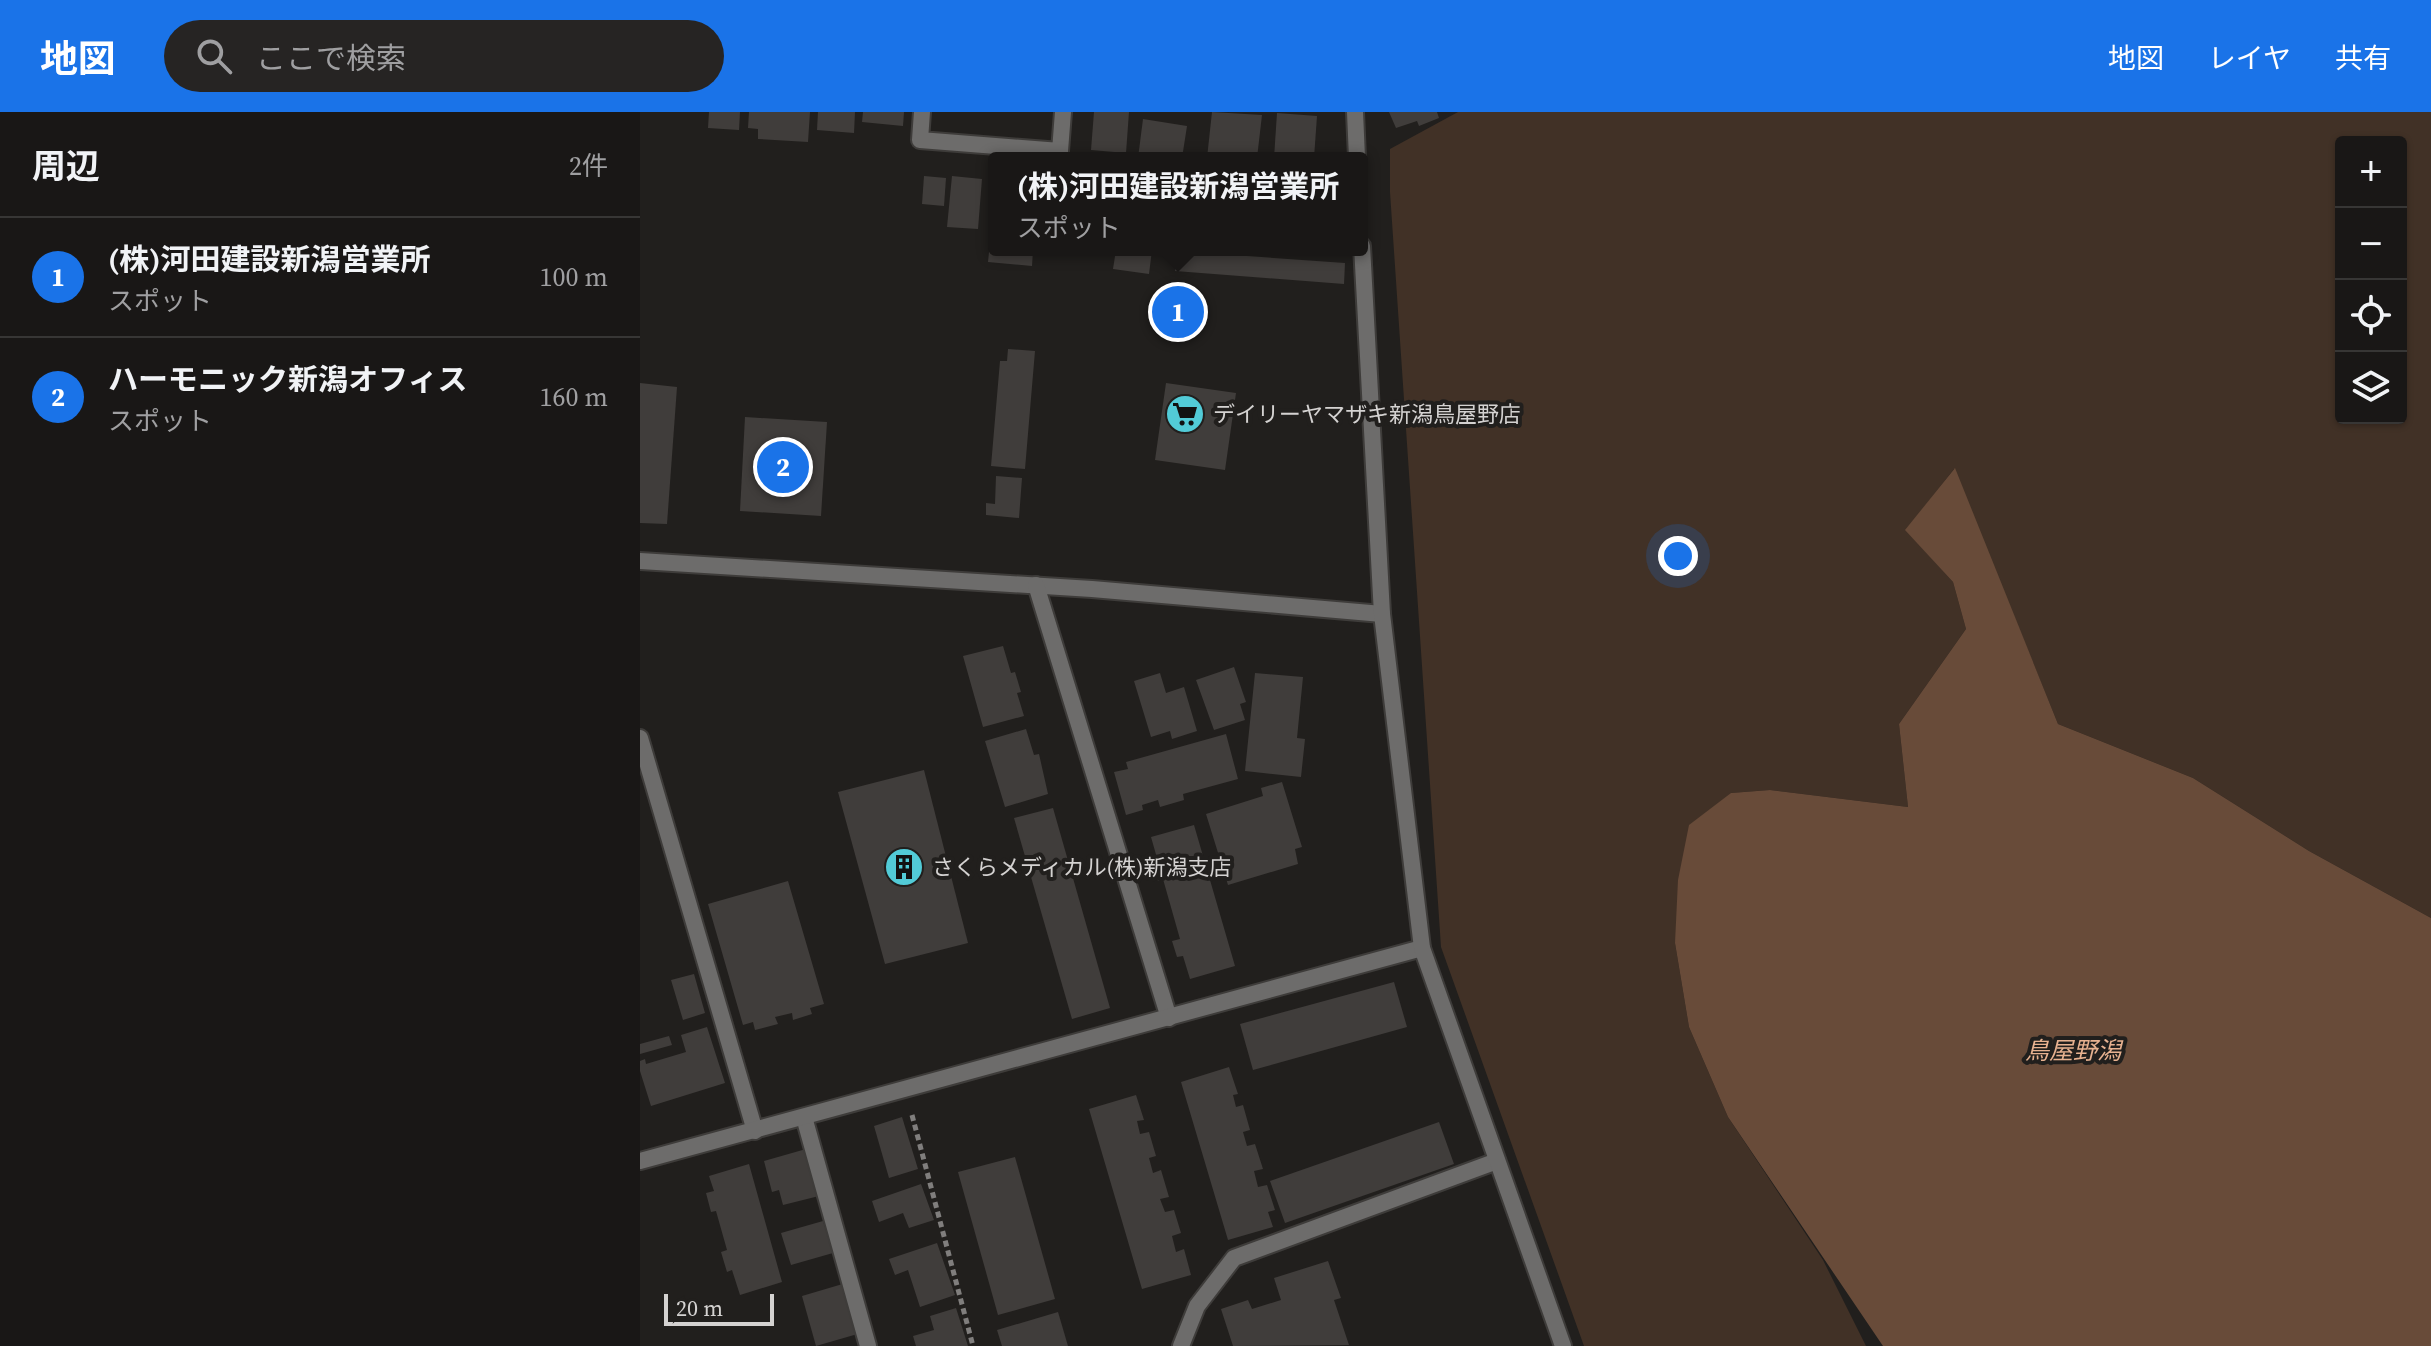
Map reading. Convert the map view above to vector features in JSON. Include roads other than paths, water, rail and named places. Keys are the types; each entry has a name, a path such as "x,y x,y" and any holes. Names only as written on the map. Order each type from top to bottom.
{"street":[{"path":"922,112 920,140 1060,151 1063,112"},
{"path":"1355,112 1357,152"},
{"path":"1363,256 1382,614 1422,948 1563,1346"},
{"path":"640,561 1036,585 1382,614"},
{"path":"1036,585 1169,1018"},
{"path":"640,738 755,1131"},
{"path":"640,1161 1422,948"},
{"path":"804,1117 868,1346"},
{"path":"1181,1346 1197,1306 1234,1258 1497,1161"}],"water":[{"name":"鳥屋野潟","path":"1955,468 2058,724 2193,778 2309,851 2431,918 2431,1346 1883,1346 1728,1117 1689,1027 1675,943 1678,880 1689,825 1731,793 1770,790 1908,807 1899,724 1966,629 1953,582 1905,530"}],"place":[{"name":"(株)河田建設新潟営業所","path":"1178,312"},
{"name":"デイリーヤマザキ新潟鳥屋野店","path":"1185,414"},
{"name":"ハーモニック新潟オフィス","path":"783,467"},
{"name":"さくらメディカル(株)新潟支店","path":"904,867"}]}
